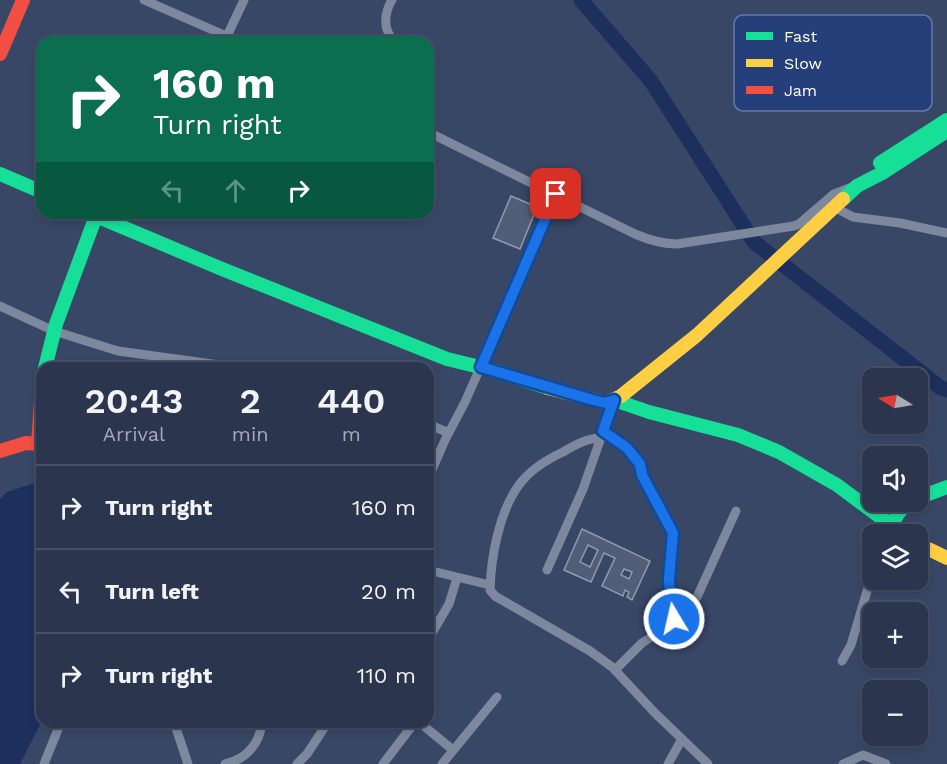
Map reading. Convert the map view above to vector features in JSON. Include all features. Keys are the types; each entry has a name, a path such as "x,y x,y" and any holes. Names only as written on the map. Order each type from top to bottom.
{"main road":[{"path":"0,54 23,0"},
{"path":"103,219 416,347 606,403 614,400 670,358 741,296 860,185 871,169 947,120"},
{"path":"860,185 947,131"},
{"path":"0,174 36,189"},
{"path":"46,362 54,331 92,219"},
{"path":"614,400 651,414 726,431 783,453 846,491 887,524"},
{"path":"0,452 26,443 36,444"},
{"path":"928,494 947,487"},
{"path":"928,549 947,558"}],"street":[{"path":"144,0 226,36 244,0"},
{"path":"389,36 386,30 386,18 392,0"},
{"path":"434,135 652,241 676,244 794,226 834,194 860,185"},
{"path":"434,466 481,367 556,194"},
{"path":"830,212 947,233"},
{"path":"0,306 54,331 118,351 190,362"},
{"path":"547,570 583,489 614,400"},
{"path":"434,427 449,433"},
{"path":"602,434 559,454 536,468 519,483 509,501 497,537 490,573 490,590 495,596 590,651 615,670 708,764"},
{"path":"602,434 627,448 640,464 642,475 673,533 669,579 674,619"},
{"path":"615,670 642,643 667,627 697,597 736,512"},
{"path":"434,571 490,585"},
{"path":"434,630 461,578"},
{"path":"842,661 851,645 867,590"},
{"path":"442,764 497,697"},
{"path":"44,764 59,728"},
{"path":"176,728 188,764"},
{"path":"225,764 246,754 257,742 261,728"},
{"path":"297,764 307,754 324,728"},
{"path":"382,764 412,728"},
{"path":"425,728 453,750"},
{"path":"669,763 682,739"},
{"path":"843,764 863,756 886,764"}],"water":[{"path":"36,483 36,728 38,728 20,764 0,764 0,499 7,492"}],"building":[{"path":"511,196 537,207 520,249 493,238"},
{"path":"582,529 650,561 632,600 627,597 629,592 625,590 623,596 602,586 615,558 604,553 591,582 564,570","holes":["588,545 598,550 590,567 580,562","624,569 632,572 629,579 621,575"]}],"waterway":[{"path":"581,0 651,81 754,242 941,388 947,390"}],"traffic: fast":[{"path":"880,163 947,120"},
{"path":"843,199 857,186 884,172 947,131"},
{"path":"0,174 36,189"},
{"path":"46,362 56,324 95,219"},
{"path":"103,219 447,359 496,371 548,388"},
{"path":"614,400 649,412 738,435 779,452 837,485 890,524"},
{"path":"928,494 947,487"},
{"path":"892,524 899,512"}],"traffic: slow":[{"path":"548,388 606,403 621,396 697,335 843,199"},
{"path":"928,549 947,558"}],"traffic: jam":[{"path":"0,54 23,0"},
{"path":"0,451 26,443 36,444"}],"route":[{"path":"556,194 481,367 593,400 606,403 614,400 603,431 627,448 640,464 642,475 673,533 669,579 674,619"}]}
